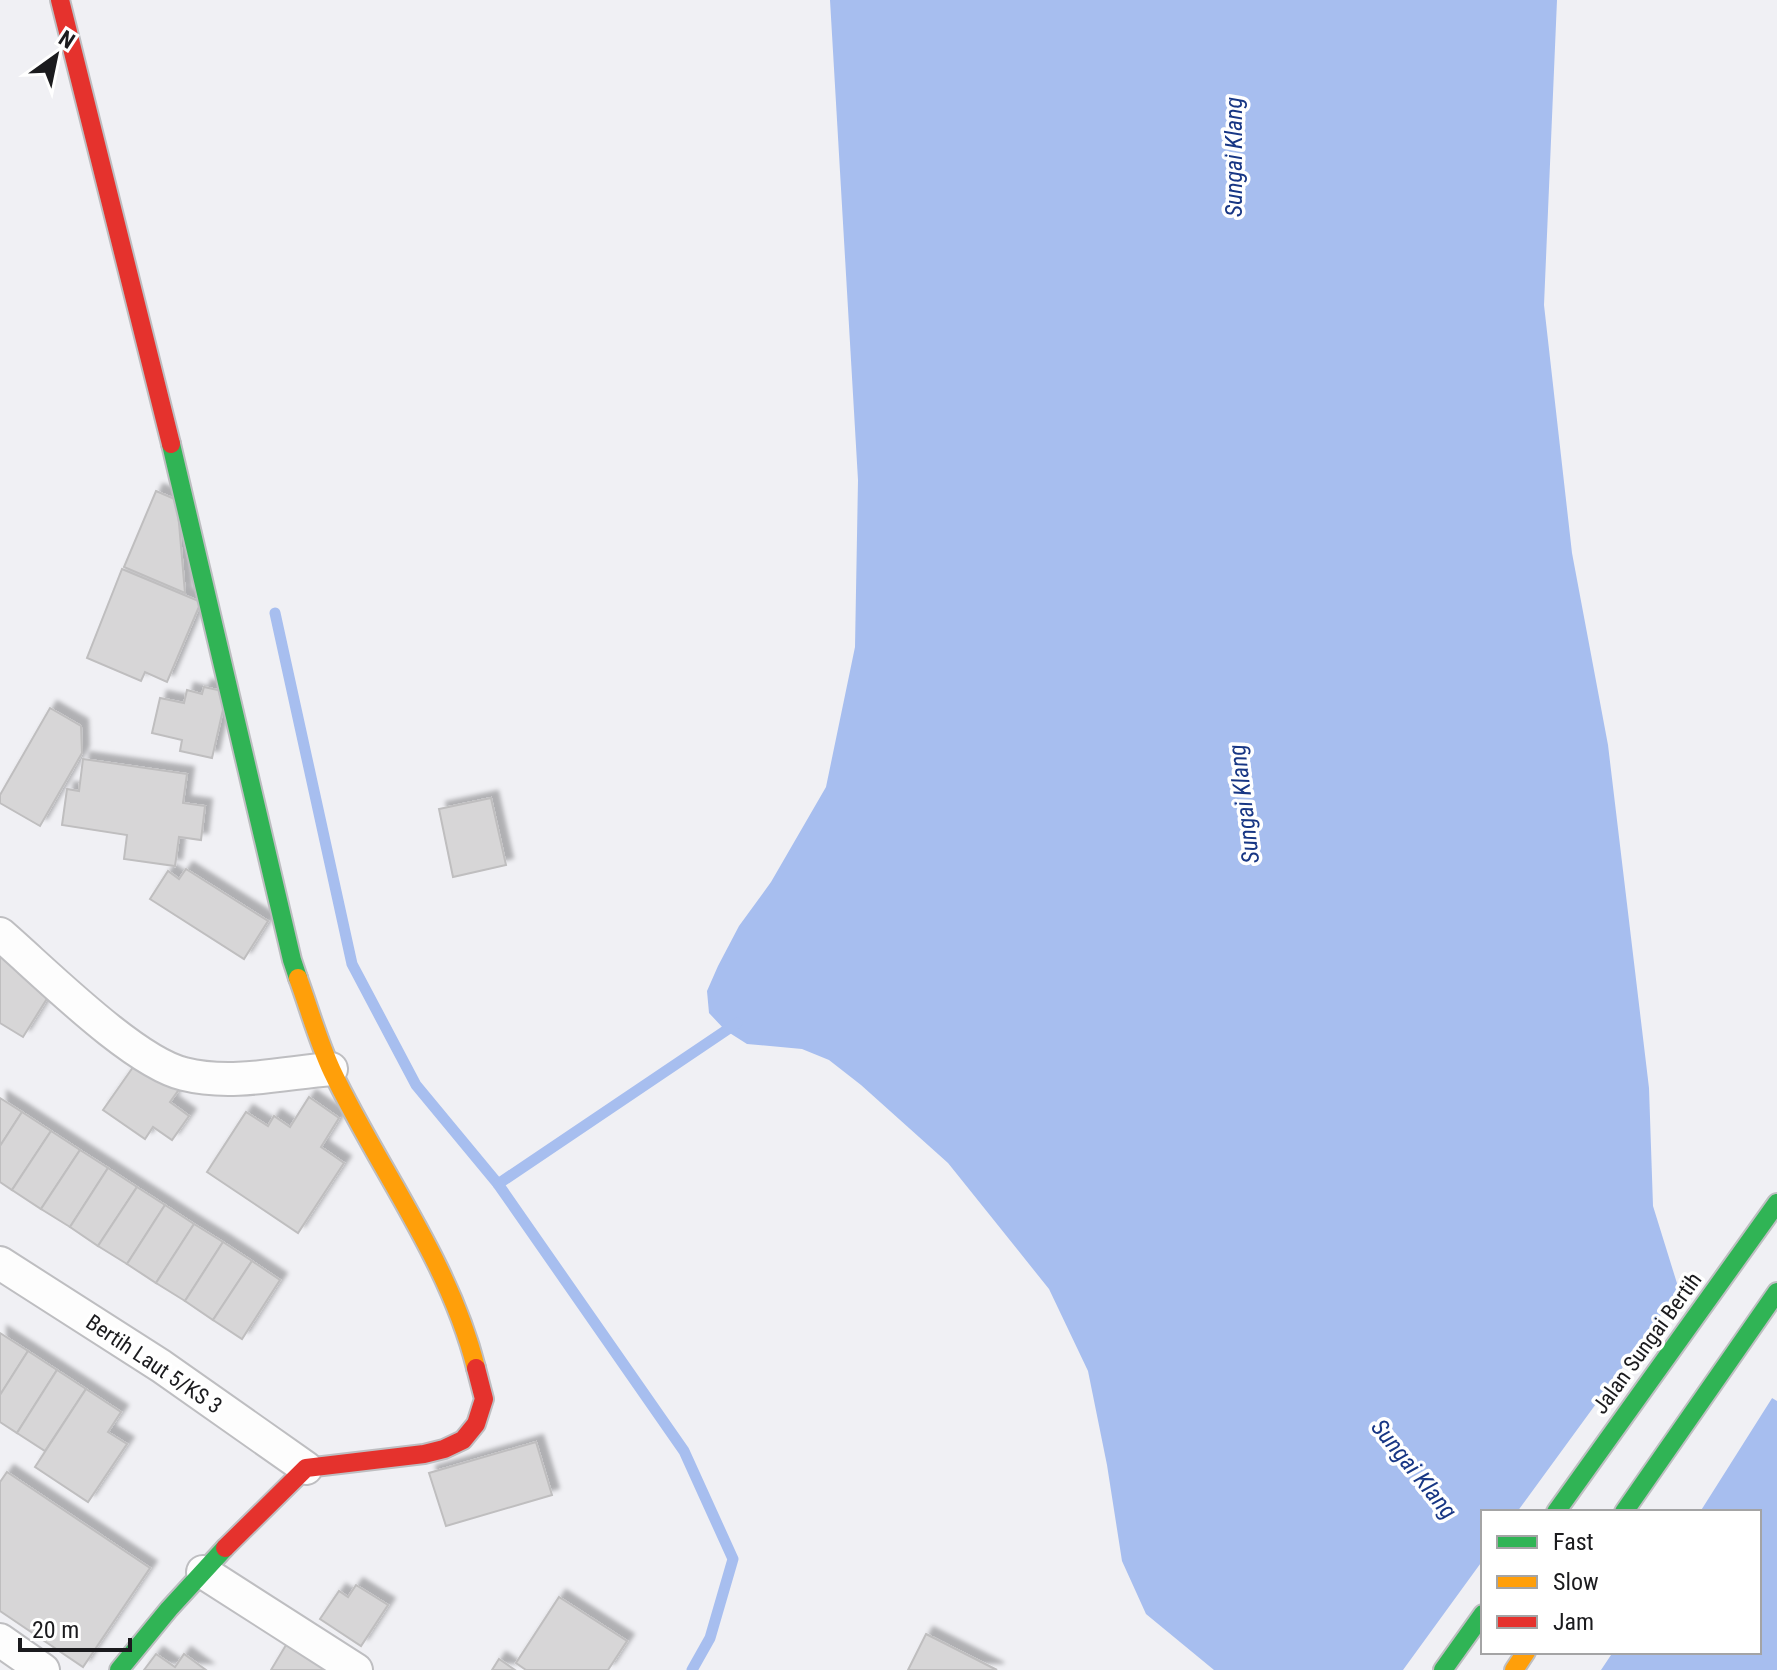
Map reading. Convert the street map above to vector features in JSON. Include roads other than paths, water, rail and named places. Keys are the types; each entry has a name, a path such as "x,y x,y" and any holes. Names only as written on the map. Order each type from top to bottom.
{"street":[{"path":"60,0 189,514 292,960 331,1069 434,1257 471,1347 484,1399 476,1424 463,1440 444,1449 306,1468 244,1527 169,1609 119,1670"},
{"path":"0,934 119,1036 142,1053 183,1074 226,1078 331,1069"},
{"name":"Jalan Sungai Bertih","path":"1557,1510 1777,1203"},
{"name":"Bertih Laut 5/KS 3","path":"0,1263 161,1366 306,1468"},
{"path":"1625,1510 1777,1292"},
{"path":"203,1572 356,1670"},
{"path":"1443,1670 1481,1617"},
{"path":"0,1640 43,1670"}],"water":[{"name":"Sungai Klang","path":"830,0 1557,0 1544,305 1572,553 1608,745 1649,1088 1653,1206 1680,1293 1762,1392 1777,1401 1777,1670 1214,1670 1146,1614 1122,1561 1088,1371 1049,1289 948,1163 861,1085 829,1060 802,1049 747,1044 725,1030 709,1013 707,991 718,966 739,926 771,882 826,787 855,647 858,480"}],"waterway":[{"path":"275,613 352,964 416,1085 498,1184"},
{"path":"692,1670 710,1638 733,1559 684,1451 498,1184 737,1023"}]}
